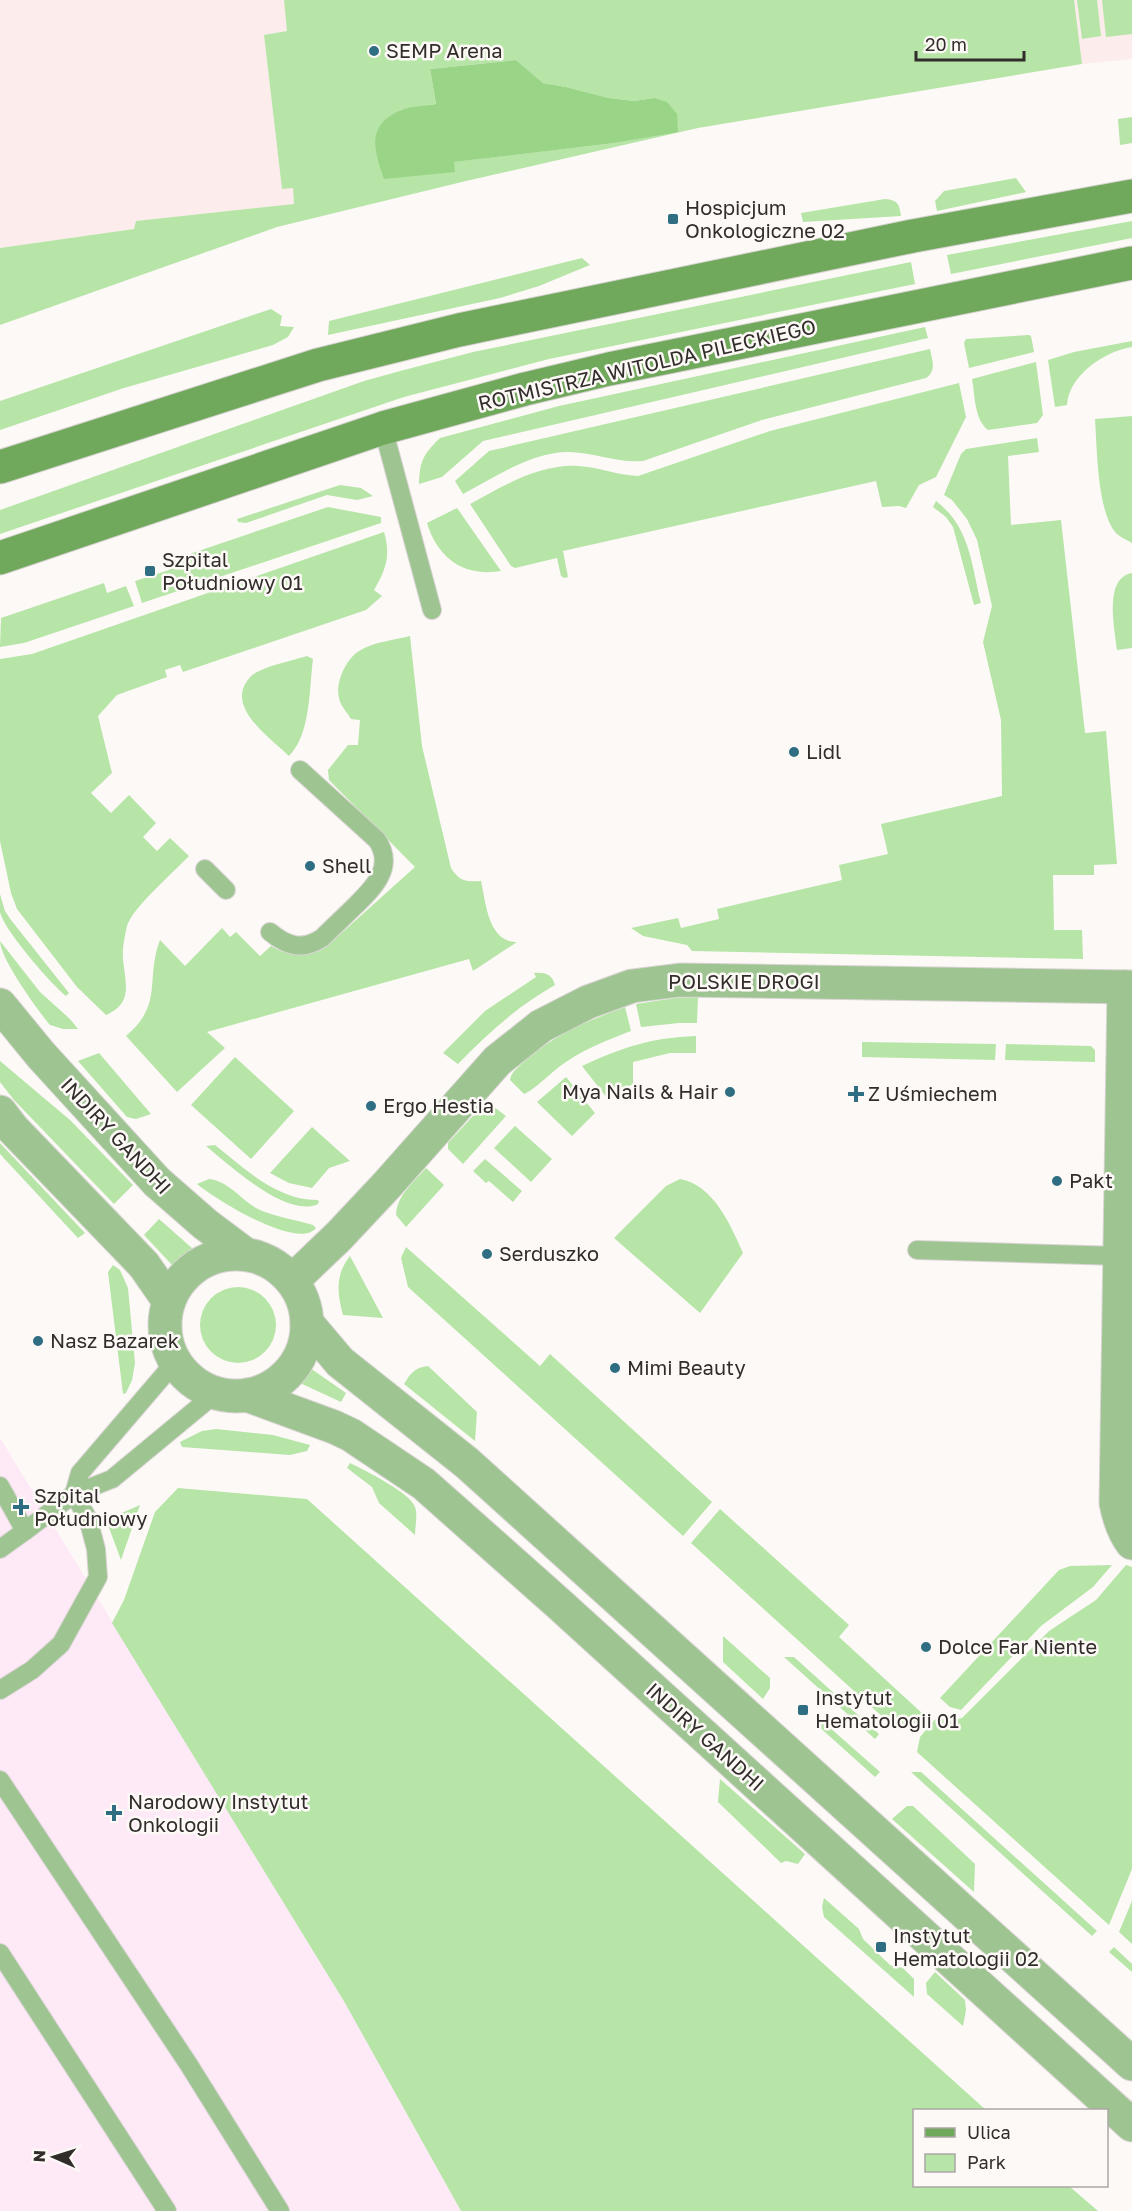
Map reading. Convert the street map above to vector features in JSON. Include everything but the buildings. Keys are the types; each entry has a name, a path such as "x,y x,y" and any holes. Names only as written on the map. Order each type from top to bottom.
{"main road":[{"path":"0,468 318,365 459,330 913,236 1132,196"},
{"name":"ROTMISTRZA WITOLDA PILECKIEGO","path":"0,558 383,428 609,369 1132,263"}],"street":[{"name":"POLSKIE DROGI","path":"292,1281 378,1194 497,1060 541,1026 588,1002 632,986 680,980 1128,987"},
{"path":"1128,987 1116,1503 1122,1527 1132,1543"},
{"name":"INDIRY GANDHI","path":"0,1005 41,1055 157,1182 205,1224 245,1254"},
{"path":"0,1112 13,1129 144,1265 169,1301"},
{"path":"245,1254 272,1263 292,1281 303,1301 307,1323 303,1348 290,1371 271,1387 231,1394 193,1381 175,1362 165,1332 169,1301 181,1280 198,1264 221,1255 245,1254"},
{"path":"307,1323 340,1362 467,1463 1132,2064"},
{"name":"INDIRY GANDHI","path":"231,1394 334,1427 351,1435 424,1484 1132,2125"}],"lane":[{"path":"383,428 432,610"},
{"path":"270,932 286,944 295,946 315,943 378,882 384,864 382,847 377,840 300,770"},
{"path":"205,868 226,890"},
{"path":"916,1250 1120,1256"},
{"path":"0,1689 32,1670 61,1644 98,1577 96,1549 88,1519 74,1494 80,1473 175,1362"},
{"path":"0,1549 74,1494 112,1479 231,1394"},
{"path":"0,1486 25,1531"},
{"path":"0,1780 189,2066 280,2211"},
{"path":"0,1953 167,2211"}],"shaded area":[{"path":"0,0 284,0 288,31 264,35 282,188 293,188 295,204 136,221 134,229 0,248"},
{"path":"1074,0 1132,0 1132,59 1082,64"},
{"name":"Narodowy Instytut Onkologii","path":"0,1438 345,2003 461,2211 0,2211"}],"green space":[{"path":"284,0 1074,0 1082,64 698,128 466,181 277,227 0,325 0,248 134,229 136,221 294,204 293,188 282,189 264,35 287,31","holes":["516,60 543,83 609,98 634,101 654,98 678,131 615,143 453,162 455,172 400,110 436,104 430,69"]},
{"path":"1077,0 1097,0 1101,36 1082,39"},
{"path":"1102,0 1132,0 1132,34 1106,37"},
{"path":"516,60 543,83 609,98 634,101 654,98 667,102 677,114 678,132 615,143 454,162 455,172 384,179 377,159 375,140 377,132 388,117 399,111 436,104 430,69"},
{"path":"1132,117 1132,143 1120,145 1118,119"},
{"path":"1016,178 1026,192 937,211 935,201 944,191"},
{"path":"885,199 897,203 901,216 803,222 801,213"},
{"path":"1132,221 1132,238 951,274 947,255"},
{"path":"582,258 590,265 539,286 500,298 328,335 329,321"},
{"path":"911,262 915,284 549,359 404,397 0,534 0,510 364,381 473,352"},
{"path":"271,309 282,316 280,326 294,327 288,337 273,345 124,388 0,430 0,401"},
{"path":"925,327 928,338 483,441 442,477 419,484 420,469 424,458 440,438 559,406"},
{"path":"1029,335 1034,352 969,368 964,343 966,339"},
{"path":"1132,341 1132,347 1122,349 1090,366 1074,384 1067,405 1055,407 1048,360 1074,352"},
{"path":"930,349 933,369 926,378 762,420 643,461 625,461 570,452 556,453 514,467 463,494 455,481 489,451"},
{"path":"1036,362 1043,415 1037,423 988,430 980,420 972,379"},
{"path":"959,383 966,417 936,477 919,485 906,508 882,507 876,481 563,551 568,577 564,578 561,576 557,558 515,568 511,566 470,504 535,472 564,466 578,466 638,476 770,431"},
{"path":"1132,416 1132,543 1116,533 1105,510 1099,479 1095,419"},
{"path":"1037,438 1039,452 1008,456 1011,525 1061,520 1085,733 1106,731 1117,864 1094,865 1094,875 1053,875 1054,930 1082,930 1083,959 692,951 687,945 643,936 631,928 678,918 681,928 719,919 717,909 842,880 839,865 888,854 881,824 1002,796 1001,720 983,642 992,606 977,540 967,519 952,500 944,495 961,454 966,449"},
{"path":"340,485 361,488 373,496 357,500 327,495 246,523 238,522 237,519"},
{"path":"936,501 956,522 963,534 981,603 974,605 953,527 946,517 933,507"},
{"path":"328,507 381,517 381,523 142,603 135,581 169,570 166,562"},
{"path":"457,508 501,571 475,571 464,568 445,556 438,547 427,523"},
{"path":"384,532 387,548 386,562 382,576 374,590 382,596 366,610 183,672 180,665 165,670 167,677 117,695 98,716 112,773 91,793 111,813 129,795 156,823 143,837 157,851 170,838 189,856 145,900 131,918 127,926 123,951 126,991 121,1004 106,1015 77,987 17,909 11,893 0,841 0,659 32,654"},
{"path":"1132,573 1132,648 1117,650 1113,618 1114,594 1117,584 1123,577"},
{"path":"104,583 107,593 126,586 134,606 24,643 0,647 1,618"},
{"path":"410,636 422,746 451,868 463,880 481,881 487,910 494,928 500,936 517,942 473,971 469,959 207,1032 225,1048 177,1092 126,1036 138,1024 150,1002 160,940 185,966 222,928 230,937 236,932 260,956 271,946 298,955 319,951 415,867 329,780 328,770 348,745 358,745 360,720 351,719 342,706 338,692 346,665 354,655 365,648"},
{"path":"307,656 313,659 308,710 301,736 289,756 254,723 247,713 242,692 247,681 263,669"},
{"path":"0,894 5,911 69,993 66,996 40,969 10,931 0,912"},
{"path":"0,941 40,992 78,1029 63,1029 50,1025 13,971"},
{"path":"534,973 548,974 555,985 504,1021 458,1064 443,1053 485,1011 536,977"},
{"path":"698,997 697,1023 641,1027 636,1004"},
{"path":"625,1007 631,1031 574,1057 524,1094 510,1080 517,1068 550,1042 585,1023"},
{"path":"696,1036 696,1053 670,1053 633,1062 633,1084 607,1098 582,1066 637,1045 664,1039"},
{"path":"862,1042 996,1044 995,1060 862,1057"},
{"path":"1006,1044 1091,1046 1095,1050 1095,1062 1005,1060"},
{"path":"99,1053 151,1114 136,1119 127,1117 78,1061"},
{"path":"235,1057 294,1111 251,1159 191,1105"},
{"path":"0,1061 70,1120 133,1185 114,1204 14,1100 0,1082"},
{"path":"566,1077 595,1113 572,1136 537,1102"},
{"path":"484,1104 490,1104 506,1116 463,1164 448,1149 448,1143"},
{"path":"515,1126 552,1159 531,1182 494,1148"},
{"path":"312,1127 350,1161 329,1168 312,1188 289,1183 270,1173"},
{"path":"0,1143 85,1233 78,1238 0,1154"},
{"path":"215,1145 262,1182 288,1195 317,1200 318,1204 305,1207 275,1197 243,1176 206,1146"},
{"path":"485,1159 522,1191 513,1202 489,1181 486,1183 473,1171"},
{"path":"426,1168 444,1185 406,1227 396,1215 399,1201"},
{"path":"209,1179 230,1188 262,1211 313,1225 316,1228 306,1233 292,1233 256,1220 197,1184"},
{"path":"680,1179 692,1183 712,1198 727,1219 743,1253 700,1313 614,1238 666,1186"},
{"path":"159,1219 193,1249 173,1266 144,1235"},
{"path":"406,1247 540,1366 550,1354 712,1502 683,1536 408,1287 401,1258"},
{"path":"350,1256 383,1318 343,1315 339,1299 339,1284 342,1270"},
{"path":"113,1265 120,1270 128,1288 135,1363 132,1380 126,1393 123,1394 108,1272"},
{"path":"238,1287 253,1290 265,1298 273,1310 276,1325 273,1340 265,1352 253,1360 238,1363 223,1360 211,1352 203,1340 200,1325 203,1310 211,1298 223,1290"},
{"path":"428,1366 477,1412 475,1441 404,1384 413,1372"},
{"path":"310,1368 346,1393 341,1402 300,1383"},
{"path":"216,1429 273,1435 310,1445 307,1451 290,1455 182,1447 180,1442 202,1431"},
{"path":"350,1463 386,1482 412,1501 416,1513 415,1535 379,1503 372,1487 347,1468"},
{"path":"178,1488 307,1499 985,2109 913,2109 913,2187 1070,2187 1098,2211 461,2211 345,2003 112,1623 124,1600 155,1512"},
{"path":"140,1505 121,1560 108,1525 108,1519"},
{"path":"720,1509 849,1625 839,1637 923,1714 909,1729 897,1730 691,1543"},
{"path":"1112,1565 1093,1587 1041,1626 961,1710 950,1707 940,1698 1059,1570 1070,1566"},
{"path":"1126,1565 1132,1567 1132,1869 1109,1925 917,1752 920,1737 937,1717 950,1721 962,1718 1049,1631 1096,1600"},
{"path":"723,1636 770,1678 770,1688 763,1699 723,1662"},
{"path":"784,1657 794,1657 879,1734 875,1739"},
{"path":"820,1719 880,1772 875,1777 816,1724"},
{"path":"911,1772 921,1772 1097,1931 1092,1936"},
{"path":"720,1779 805,1854 798,1864 786,1861 781,1863 718,1802"},
{"path":"907,1806 913,1806 975,1864 974,1892 892,1819"},
{"path":"824,1898 859,1929 863,1939 890,1965 903,1968 914,1979 914,1997 824,1917 822,1907"},
{"path":"1132,1901 1132,1944 1119,1932"},
{"path":"1114,1947 1132,1964 1132,1972 1109,1952"},
{"path":"935,1972 965,2000 963,2026 927,1994 926,1983"}],"place":[{"name":"SEMP Arena","path":"374,51"},
{"name":"Hospicjum Onkologiczne 02","path":"673,219"},
{"name":"Szpital Południowy 01","path":"150,571"},
{"name":"Lidl","path":"794,752"},
{"name":"Shell","path":"310,866"},
{"name":"Mya Nails & Hair","path":"730,1092"},
{"name":"Z Uśmiechem","path":"856,1094"},
{"name":"Ergo Hestia","path":"371,1106"},
{"name":"Pakt","path":"1057,1181"},
{"name":"Serduszko","path":"487,1254"},
{"name":"Nasz Bazarek","path":"38,1341"},
{"name":"Mimi Beauty","path":"615,1368"},
{"name":"Szpital Południowy","path":"21,1507"},
{"name":"Dolce Far Niente","path":"926,1647"},
{"name":"Instytut Hematologii 01","path":"803,1710"},
{"name":"Narodowy Instytut Onkologii","path":"114,1813"},
{"name":"Instytut Hematologii 02","path":"881,1947"}]}
